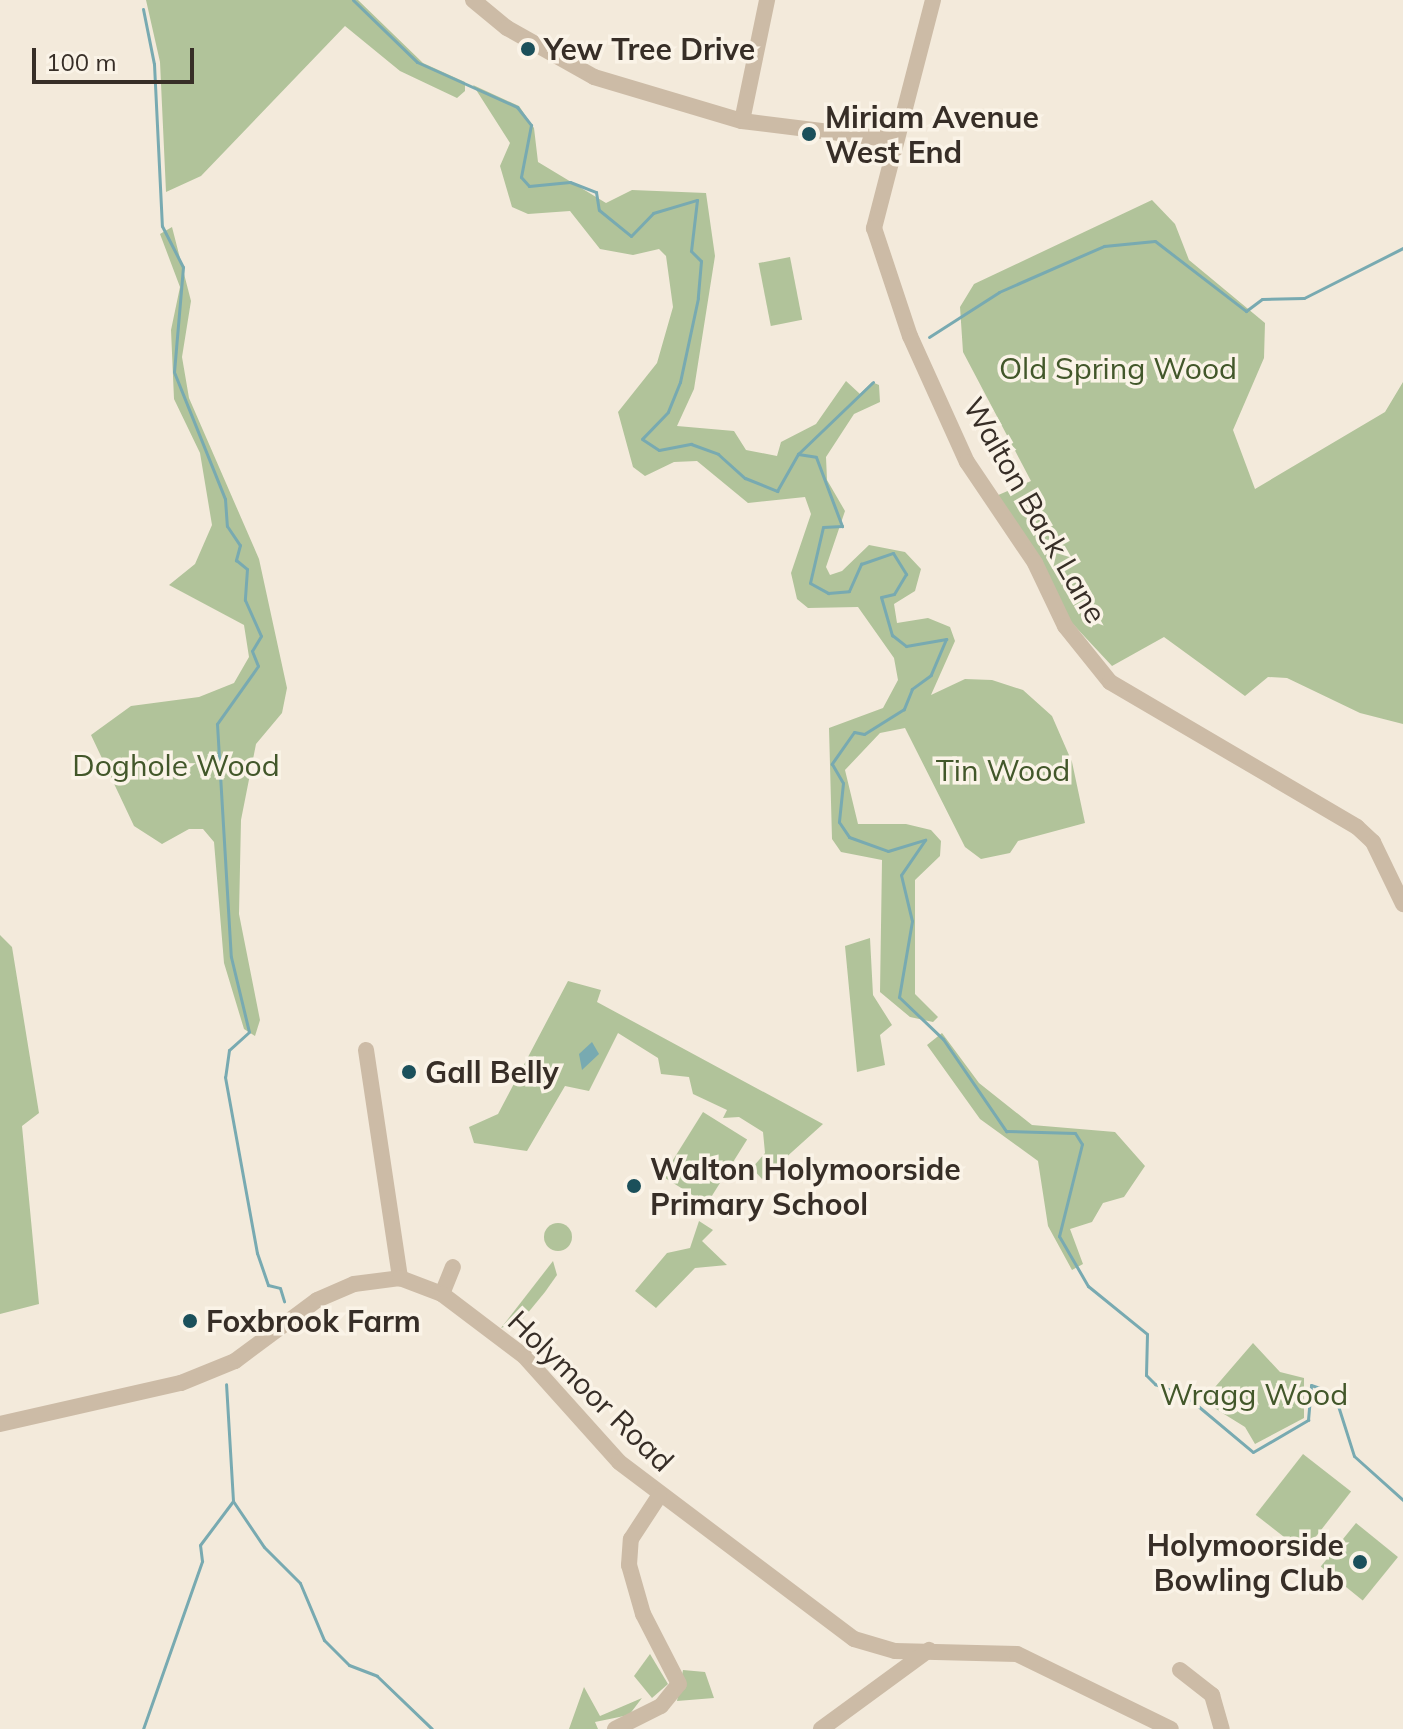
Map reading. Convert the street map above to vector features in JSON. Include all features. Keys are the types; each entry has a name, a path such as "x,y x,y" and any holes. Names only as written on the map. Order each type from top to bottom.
{"street":[{"path":"473,0 507,28 594,77 742,121 894,140"},
{"path":"742,121 767,0"},
{"name":"Walton Back Lane","path":"933,0 894,140 874,228 910,336 967,462 1035,563 1065,626 1110,682 1357,827 1373,842 1403,904"},
{"path":"366,1050 400,1278"},
{"path":"442,1294 453,1267"},
{"name":"Holymoor Road","path":"0,1424 181,1383 235,1361 317,1300 354,1284 400,1278 442,1294 524,1356 659,1496 854,1639 895,1651 1017,1654 1171,1729"},
{"path":"615,1729 661,1706 679,1684 634,1592 629,1565 631,1539 659,1496"},
{"path":"821,1729 929,1650"},
{"path":"1180,1670 1212,1695 1222,1729"}],"green space":[{"path":"146,0 358,0 423,63 465,82 465,91 457,98 400,71 345,26 201,176 166,192 160,62"},
{"name":"Tin Wood","path":"473,85 519,106 534,128 538,162 606,203 632,190 706,193 715,256 694,389 677,426 734,431 746,450 777,456 781,442 816,424 846,381 860,394 872,382 879,385 880,402 854,414 826,457 827,480 845,511 826,567 830,575 842,571 869,545 905,552 921,569 915,591 894,604 897,623 928,618 950,627 955,641 931,695 965,679 992,680 1023,690 1052,716 1072,762 1085,823 1018,841 1010,853 981,859 965,847 905,728 880,733 845,770 858,824 906,824 931,830 941,841 940,856 915,880 915,994 938,1017 933,1022 910,1017 880,992 882,860 841,852 832,839 829,728 883,708 898,680 894,658 858,607 808,608 797,599 791,573 811,514 805,497 748,503 697,461 674,462 645,476 633,467 618,412 657,363 673,307 666,256 659,249 633,255 600,249 570,211 528,214 512,207 500,166 510,143"},
{"name":"Old Spring Wood","path":"1152,200 1175,224 1189,260 1265,323 1264,358 1233,430 1255,489 1385,412 1403,382 1403,724 1360,713 1287,678 1268,677 1245,696 1164,637 1112,666 1071,622 996,496 1031,481 963,352 960,307 974,284"},
{"name":"Doghole Wood","path":"172,227 191,301 182,357 189,398 259,559 287,688 282,713 256,744 241,820 239,914 260,1020 255,1036 244,1029 224,963 214,842 203,829 189,829 162,844 134,826 91,735 131,706 199,697 234,683 249,657 244,625 169,585 195,564 212,525 200,453 174,399 171,330 180,287 160,234"},
{"path":"790,257 802,320 771,326 759,263"},
{"path":"0,935 12,947 39,1113 22,1126 39,1304 0,1314"},
{"path":"870,938 873,995 892,1025 880,1035 885,1065 857,1072 845,946"},
{"path":"568,981 601,990 597,1002 823,1124 762,1179 752,1168 765,1153 763,1132 739,1117 723,1118 727,1110 693,1094 689,1077 661,1074 658,1058 618,1033 589,1091 565,1086 527,1151 474,1143 469,1127 498,1114"},
{"path":"942,1033 979,1083 1032,1125 1115,1132 1145,1166 1124,1197 1103,1203 1092,1222 1070,1229 1083,1264 1072,1270 1048,1226 1038,1161 980,1119 927,1045"},
{"path":"703,1112 747,1140 707,1204 663,1176"},
{"path":"699,1221 713,1230 702,1241 727,1265 695,1268 656,1308 635,1291 667,1253 690,1248"},
{"path":"558,1223 568,1227 572,1237 568,1247 558,1251 548,1247 544,1237 548,1227"},
{"path":"553,1261 557,1275 545,1292 522,1320 501,1328"},
{"name":"Wragg Wood","path":"1253,1343 1280,1372 1304,1378 1304,1418 1255,1444 1245,1427 1203,1401"},
{"path":"1303,1454 1351,1492 1304,1552 1256,1515"},
{"name":"Holymoorside Bowling Club","path":"1356,1523 1398,1557 1363,1601 1321,1567"},
{"path":"650,1654 668,1684 652,1698 634,1676"},
{"path":"683,1670 705,1672 714,1698 677,1701"},
{"path":"584,1687 600,1716 642,1698 629,1715 595,1722 598,1729 569,1729"}],"water":[{"path":"592,1042 599,1054 582,1070 579,1054"}],"waterway":[{"path":"353,0 417,62 517,107 531,125 521,177 529,186 570,182 596,192 599,210 631,236 653,213 697,200 691,251 701,261 698,298 680,382 668,412 642,439 659,450 691,444 718,454 745,478 777,491 798,454 816,457 842,526 823,527 810,583 828,593 849,591 861,564 893,553 906,574 894,594 881,597 892,635 906,646 946,639 931,675 912,689 904,709 864,734 854,732 832,764 843,783 839,822 849,837 888,851 925,840 901,875 912,921 899,997 943,1039 1006,1131 1075,1133 1082,1144 1059,1236 1088,1286 1147,1334 1146,1375 1155,1384 1186,1396 1253,1452 1308,1420 1311,1385 1334,1393 1354,1456 1403,1500"},
{"path":"143,9 154,64 162,226 183,267 174,372 225,499 227,526 240,545 236,560 247,569 245,600 261,636 252,651 258,666 217,724 231,957 249,1032 229,1050 225,1077 257,1253 268,1285 280,1288 284,1301"},
{"path":"929,337 999,292 1104,246 1155,241 1246,311 1262,299 1304,298 1403,248"},
{"path":"798,454 873,382"},
{"path":"143,1729 202,1561 200,1545 233,1501 226,1384"},
{"path":"233,1501 264,1547 300,1583 324,1640 349,1665 377,1676 432,1729"}],"place":[{"name":"Yew Tree Drive","path":"528,49"},
{"name":"Miriam Avenue West End","path":"809,134"},
{"name":"Gall Belly","path":"409,1072"},
{"name":"Walton Holymoorside Primary School","path":"634,1186"},
{"name":"Foxbrook Farm","path":"190,1321"},
{"name":"Holymoorside Bowling Club","path":"1360,1562"}]}
